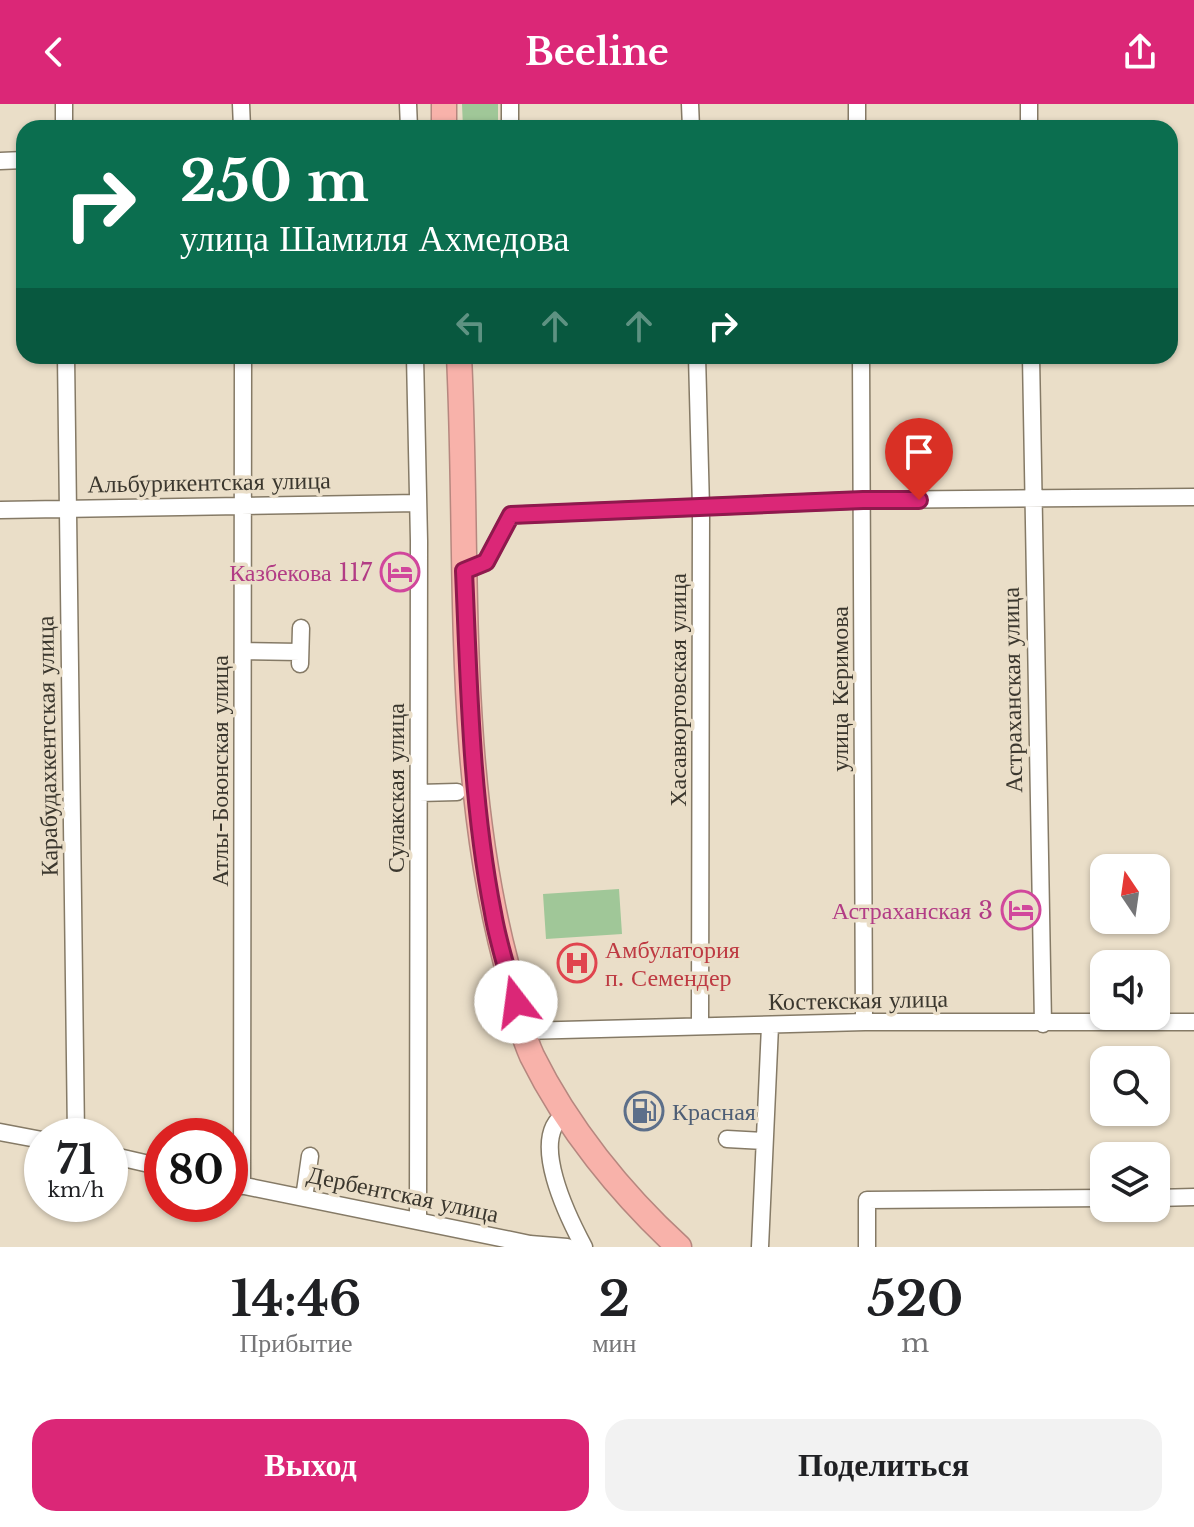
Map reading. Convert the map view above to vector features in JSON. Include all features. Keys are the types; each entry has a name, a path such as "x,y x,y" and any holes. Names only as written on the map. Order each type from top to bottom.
{"highway":[{"path":"448,364 458,721 473,857 497,976 522,1059 562,1116 648,1219 679,1247"},
{"path":"459,364 470,719 483,854 493,915 523,1031 562,1116 590,1168 638,1225 662,1247"}],"street":[{"name":"Карабудахкентская улица","path":"66,364 76,1118"},
{"name":"Атлы-Боюнская улица","path":"237,1118 243,364"},
{"name":"Сулакская улица","path":"415,364 419,793 418,1221"},
{"name":"Хасавюртовская улица","path":"697,364 701,508 700,1025"},
{"name":"улица Керимова","path":"861,364 864,1022"},
{"name":"Астраханская улица","path":"1031,364 1043,1024"},
{"path":"464,571 486,562 511,515 863,500 1194,497"},
{"name":"Альбурикентская улица","path":"0,510 418,503"},
{"path":"243,651 300,658 301,628"},
{"path":"419,793 457,792"},
{"name":"Костекская улица","path":"523,1031 864,1022 1194,1022"},
{"path":"760,1247 770,1026"},
{"path":"562,1116 551,1139 556,1187 584,1247"},
{"path":"0,1132 24,1137"},
{"path":"727,1139 764,1141"},
{"path":"304,1198 310,1156"},
{"name":"Дербентская улица","path":"248,1187 530,1244 567,1247"},
{"path":"1170,1198 1194,1197"},
{"path":"867,1247 867,1200 1090,1198"}],"green space":[{"path":"462,104 498,104 498,120 463,120"},
{"path":"619,889 622,934 546,939 543,894"}],"place":[{"name":"Казбекова 117","path":"400,572"},
{"name":"Астраханская 3","path":"1021,910"},
{"name":"Амбулатория п. Семендер","path":"577,963"},
{"name":"Красная","path":"644,1111"}],"route":[{"path":"516,1002 493,915 483,854 470,719 464,571 486,562 511,515 919,500"}]}
